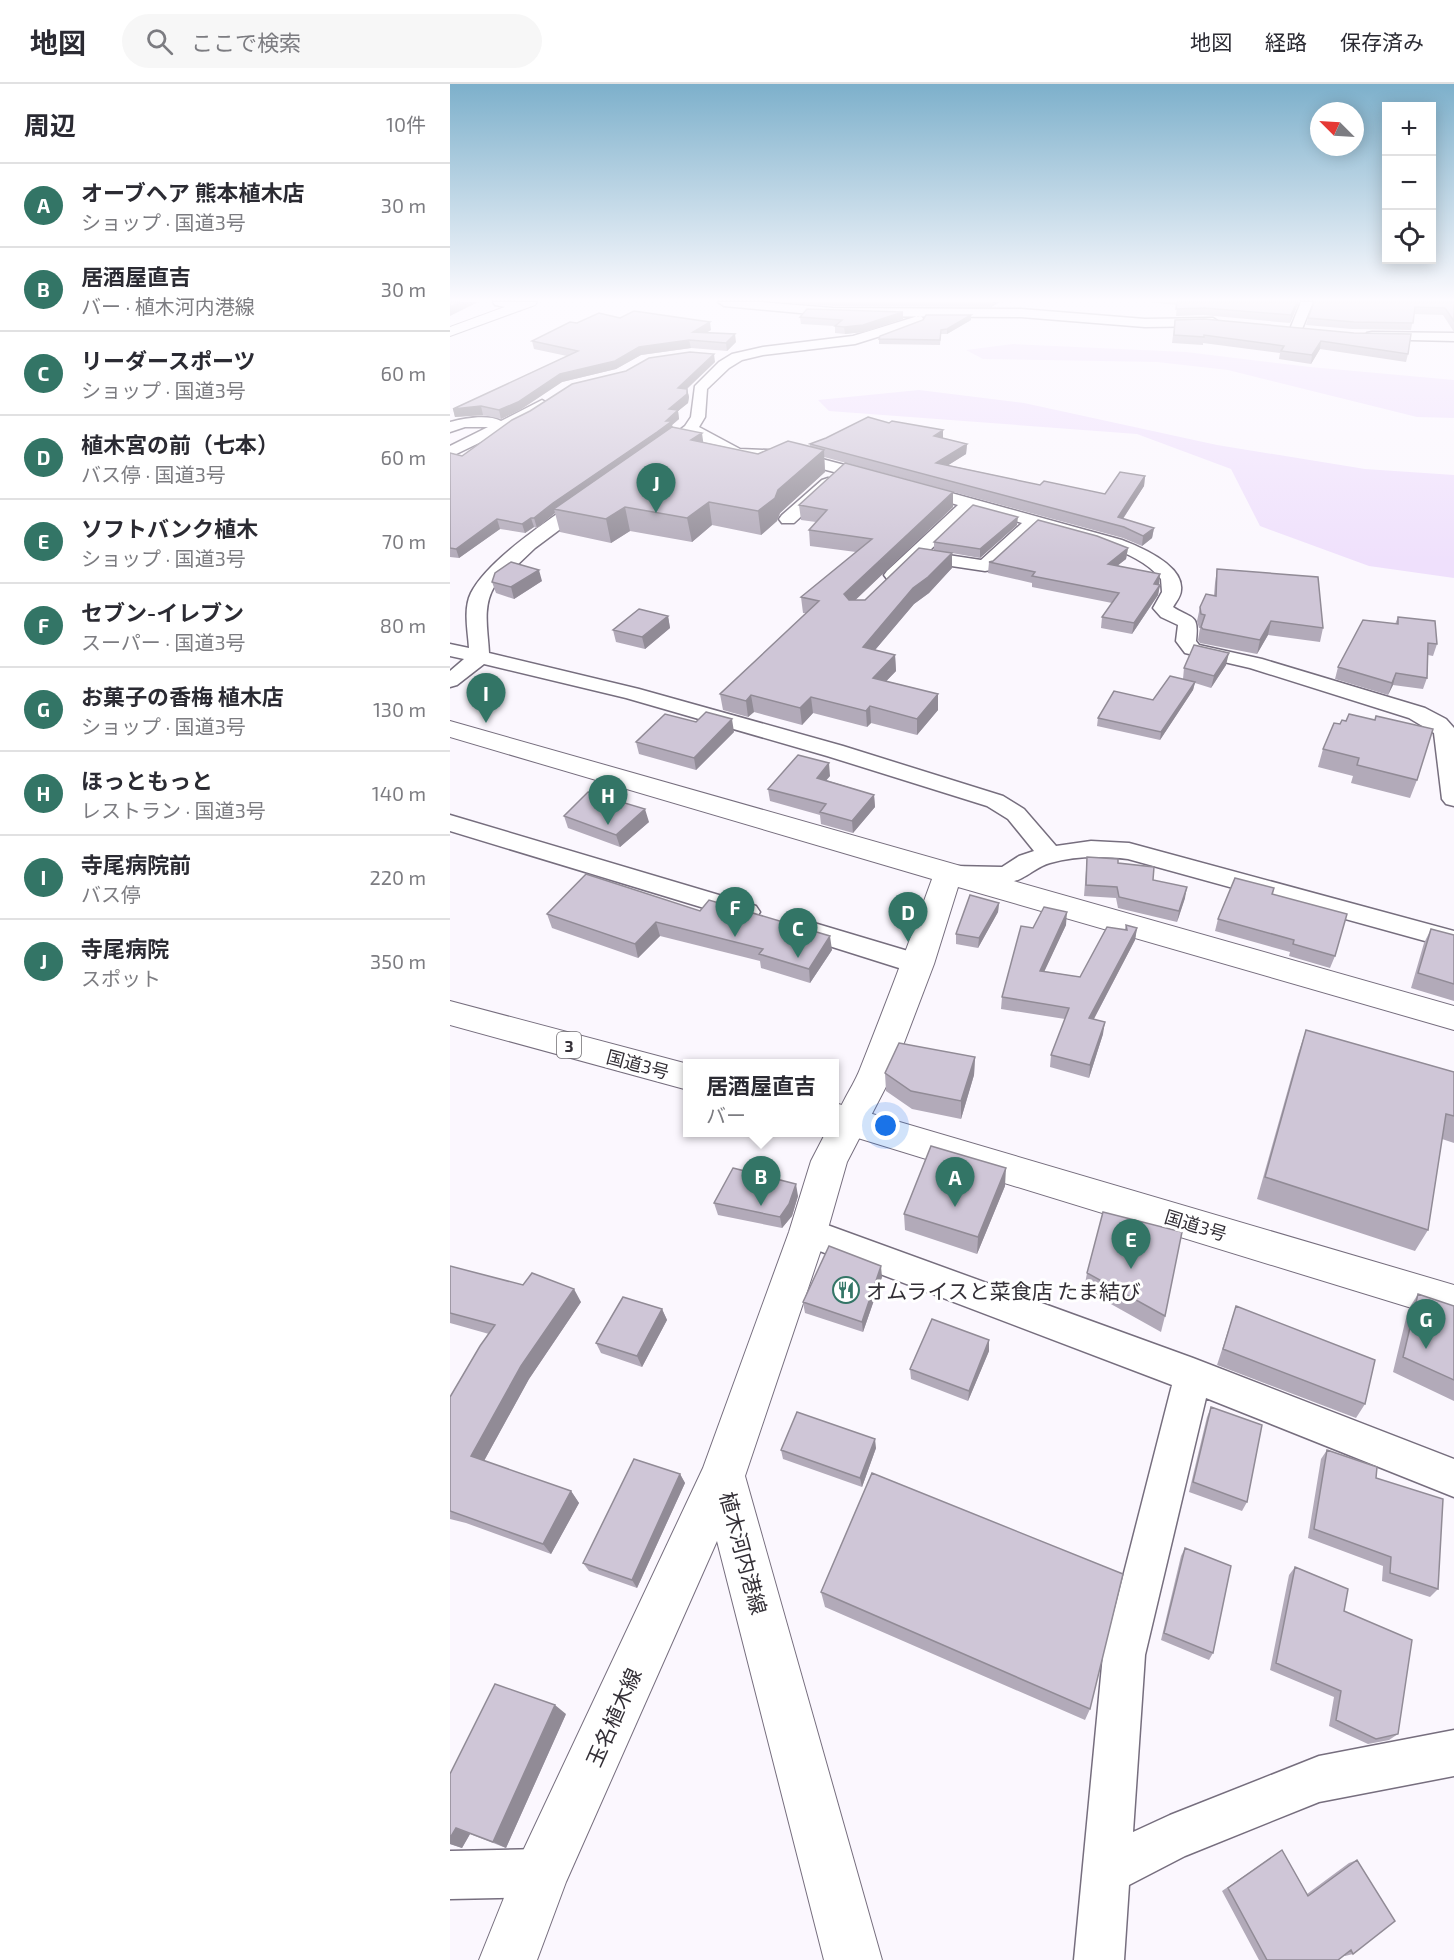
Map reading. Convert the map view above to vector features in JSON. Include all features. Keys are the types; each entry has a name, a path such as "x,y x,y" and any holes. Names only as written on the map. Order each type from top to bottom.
{"main road":[{"path":"450,729 1454,1018"},
{"name":"植木河内港線","path":"842,1119 874,1077 918,964 948,874"},
{"name":"国道3号","path":"450,1013 683,1076"},
{"name":"国道3号","path":"842,1119 1454,1303"},
{"name":"植木河内港線","path":"836,1137 808,1232 723,1476 853,1960"},
{"name":"玉名植木線","path":"508,1960 542,1873 723,1476"}],"street":[{"path":"665,447 690,429 698,417 700,390"},
{"path":"450,452 526,415 554,396"},
{"path":"450,427 479,422 502,425"},
{"path":"690,429 737,454 792,456 1035,521 1116,544 1139,554 1156,565 1167,576 1172,586 1171,594 1163,608 1164,611 1188,622 1186,641 1192,649 1255,663 1417,713 1438,724 1444,731 1454,799"},
{"path":"789,519 842,469"},
{"path":"479,658 477,607 481,593 489,580 563,518 605,489"},
{"path":"882,586 970,503"},
{"path":"915,555 985,566 1035,521"},
{"path":"450,650 632,693 846,754 995,801 1016,814 1051,855"},
{"path":"450,681 479,658"},
{"path":"450,823 918,964"},
{"path":"948,874 1008,875 1018,870 1024,863 1051,855 1099,847 1129,851 1454,940"},
{"path":"808,1232 1193,1375 1454,1478"},
{"path":"1099,1960 1124,1655 1193,1375"},
{"path":"1106,1872 1170,1838 1319,1779 1454,1753"},
{"path":"450,1875 542,1873"}],"shaded area":[{"path":"919,390 1024,403 1217,445 1365,469 1454,475 1454,578 1369,566 1260,526 1231,469 1137,434 829,411 818,400"},
{"path":"1307,390 1454,390 1454,418 1417,417"}],"building":[{"path":"495,390 537,390 518,402 499,410 481,406 453,409"},
{"path":"563,390 687,390 687,394 669,409 678,410 666,421 672,421 534,518 522,524 497,519 456,549 450,548 450,453 462,456 512,420"},
{"path":"868,417 889,423 892,421 943,430 934,436 967,444 936,463 1040,485 1044,481 1105,494 1120,472 1145,476 1118,517 1154,528 1143,536 1124,527 810,444"},
{"path":"672,427 702,433 691,440 758,454 788,441 824,450 778,490 775,498 758,511 709,502 687,518 625,507 606,519 554,509"},
{"path":"845,463 953,492 844,594 849,600 865,600 919,548 952,553 928,577 913,588 863,647 895,655 873,678 938,694 917,719 870,706 866,711 811,697 800,708 751,695 746,701 720,694 819,601 801,597 872,539 809,530 827,510 799,505"},
{"path":"973,505 1018,517 980,549 934,542"},
{"path":"1038,520 1097,536 1128,548 1108,564 1160,574 1154,584 1160,585 1134,623 1102,617 1119,593 1032,576 1035,572 989,562 993,561"},
{"path":"511,562 539,570 511,587 492,582 495,573"},
{"path":"1217,569 1318,577 1323,628 1271,621 1260,640 1203,629 1201,627 1205,615 1201,614 1200,607 1206,594 1216,596"},
{"path":"639,609 668,616 642,637 613,630"},
{"path":"1398,617 1435,621 1437,644 1428,643 1427,678 1396,673 1392,683 1338,667 1363,620 1398,624"},
{"path":"1194,645 1229,653 1214,676 1184,668"},
{"path":"1170,676 1195,682 1161,732 1098,718 1114,691 1153,700"},
{"path":"706,712 732,719 694,758 636,742 665,714 696,722"},
{"path":"1349,714 1375,720 1376,716 1433,729 1417,780 1357,765 1359,758 1323,749 1334,723 1340,724 1342,720 1346,721"},
{"path":"798,755 829,763 817,778 874,795 852,821 820,812 826,804 768,789"},
{"path":"588,792 645,809 616,835 564,816"},
{"path":"1087,857 1118,859 1118,863 1154,867 1153,880 1187,887 1179,911 1119,897 1117,887 1086,885"},
{"path":"586,874 700,911 709,900 830,936 809,969 759,954 763,949 656,922 635,944 547,914"},
{"path":"1235,878 1274,888 1272,894 1347,914 1335,956 1293,944 1294,940 1218,919"},
{"path":"970,895 999,903 979,938 956,934"},
{"path":"1044,907 1067,912 1040,971 1080,977 1107,927 1127,930 1126,925 1137,928 1089,1018 1105,1022 1090,1065 1051,1055 1069,1008 1002,997 1021,926 1033,928"},
{"path":"1431,929 1454,935 1454,984 1418,973"},
{"path":"1306,1030 1454,1072 1454,1116 1446,1114 1428,1230 1265,1177"},
{"path":"899,1043 975,1057 961,1101 911,1091 885,1073"},
{"path":"931,1146 1006,1168 978,1237 904,1214"},
{"path":"733,1168 796,1184 789,1204 780,1217 714,1203"},
{"path":"1103,1212 1182,1232 1165,1316 1087,1273"},
{"name":"オムライスと菜食店 たま結び","path":"829,1246 881,1266 862,1322 803,1302"},
{"path":"450,1266 523,1285 532,1273 574,1289 521,1366 471,1456 571,1491 543,1544 450,1511 450,1397 495,1325 450,1313"},
{"path":"1418,1294 1454,1306 1454,1380 1403,1357"},
{"path":"623,1297 662,1309 637,1356 596,1343"},
{"path":"1236,1306 1375,1360 1365,1404 1223,1349"},
{"path":"932,1319 989,1340 969,1391 910,1369"},
{"path":"1211,1407 1262,1425 1247,1502 1193,1482"},
{"path":"797,1412 875,1439 860,1478 781,1450"},
{"path":"1327,1450 1377,1467 1376,1478 1443,1499 1438,1589 1390,1573 1391,1557 1314,1529"},
{"path":"634,1459 680,1474 632,1580 583,1563"},
{"path":"872,1473 1123,1574 1090,1709 821,1592"},
{"path":"1185,1548 1231,1566 1213,1653 1164,1633"},
{"path":"1295,1567 1348,1589 1344,1611 1412,1640 1398,1734 1376,1739 1336,1720 1341,1691 1276,1663"},
{"path":"495,1684 555,1705 493,1842 456,1828 450,1838 450,1774"},
{"path":"1282,1850 1308,1896 1357,1860 1395,1921 1353,1954 1351,1950 1338,1960 1267,1960 1228,1888"}],"place":[{"name":"寺尾病院","path":"656,513"},
{"name":"寺尾病院前","path":"486,723"},
{"name":"ほっともっと","path":"608,825"},
{"name":"セブン-イレブン","path":"735,937"},
{"name":"植木宮の前（七本）","path":"908,942"},
{"name":"リーダースポーツ","path":"798,958"},
{"name":"居酒屋直吉","path":"761,1206"},
{"name":"オーブヘア 熊本植木店","path":"955,1207"},
{"name":"ソフトバンク植木","path":"1131,1269"},
{"name":"オムライスと菜食店 たま結び","path":"846,1290"},
{"name":"お菓子の香梅 植木店","path":"1426,1349"}]}
